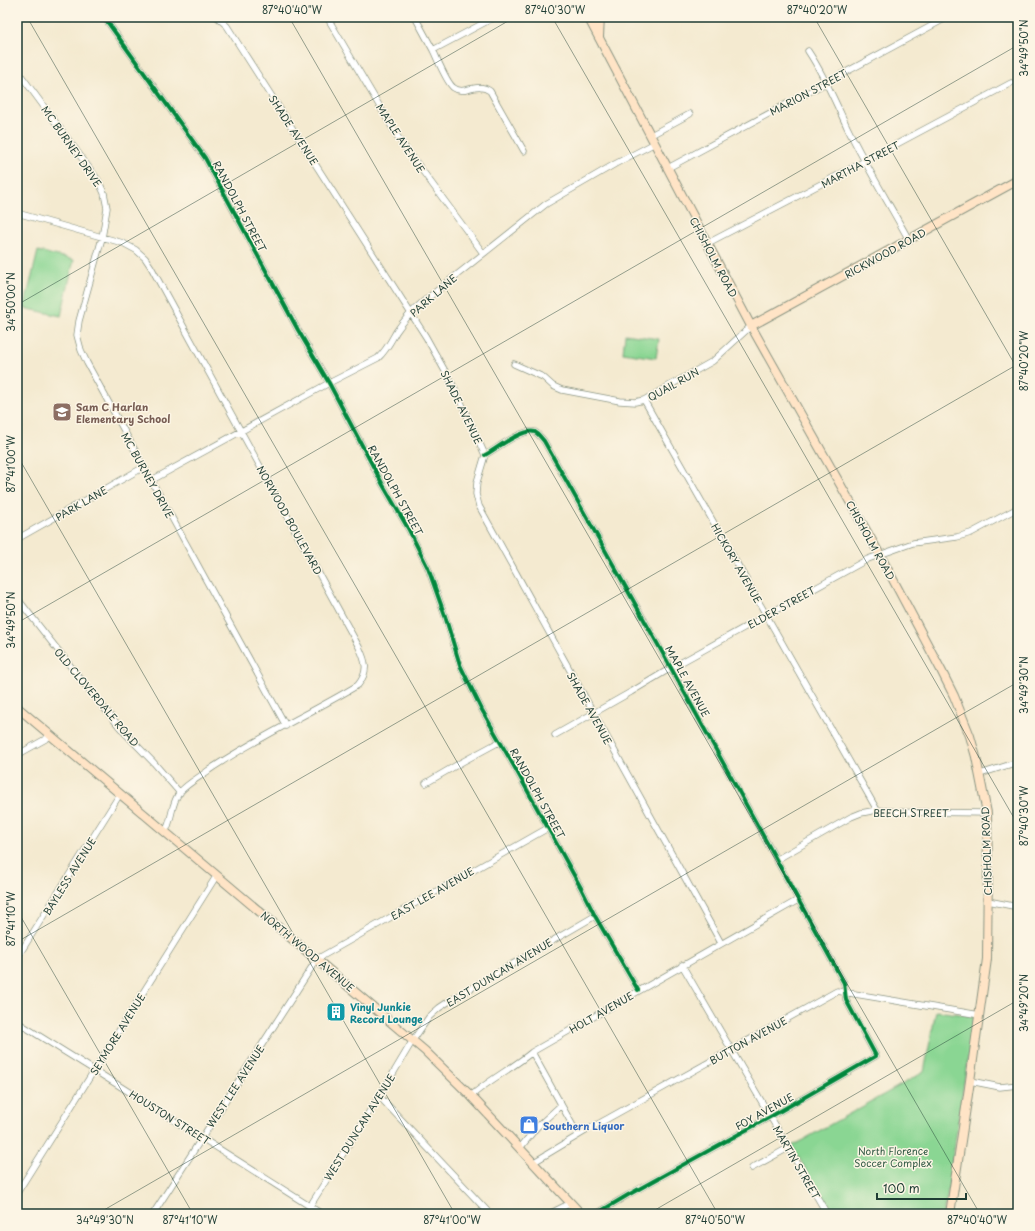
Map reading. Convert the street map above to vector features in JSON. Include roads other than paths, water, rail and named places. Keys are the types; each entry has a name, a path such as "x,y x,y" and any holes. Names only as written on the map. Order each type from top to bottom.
{"main road":[{"name":"CHISHOLM ROAD","path":"588,17 751,326 880,555 954,696 970,736 980,774 986,813 988,865 986,959 980,1015 950,1214"},
{"path":"599,38 600,17"},
{"name":"RICKWOOD ROAD","path":"751,326 1018,180"},
{"name":"NORTH WOOD AVENUE","path":"17,707 413,1040 471,1096 582,1214"}],"street":[{"name":"RANDOLPH STREET","path":"104,17 205,158 298,330 329,383 428,568 460,665 482,710 595,916 638,990"},
{"name":"SHADE AVENUE","path":"217,17 227,26 411,312 452,383 485,455 477,482 476,494 480,506 721,943"},
{"name":"MAPLE AVENUE","path":"327,17 399,139 483,254"},
{"path":"415,17 454,88 460,90 479,87 490,91 524,151"},
{"path":"432,50 495,17"},
{"name":"MARION STREET","path":"668,168 948,17"},
{"path":"808,51 826,82 847,128 909,240"},
{"name":"MC BURNEY DRIVE","path":"17,70 98,180 104,193 107,208 102,238 79,321 77,335 81,350 286,726"},
{"name":"MARTHA STREET","path":"708,243 1011,83"},
{"name":"PARK LANE","path":"152,480 329,383 378,358 384,353 397,331 411,312 546,204 653,139 690,114"},
{"name":"NORWOOD BOULEVARD","path":"17,213 123,243 136,250 145,258 242,431 359,647 366,665 364,678 358,685 225,759 191,783 180,793 174,802 168,827 165,832"},
{"name":"QUAIL RUN","path":"514,364 543,377 553,386 562,390 620,401 634,402 644,400 713,361 751,326"},
{"name":"HICKORY AVENUE","path":"644,400 877,810"},
{"name":"MAPLE AVENUE","path":"485,455 526,432 534,432 544,441 671,668 844,984 845,992"},
{"name":"PARK LANE","path":"17,539 144,467"},
{"name":"ELDER STREET","path":"555,735 671,668 868,559 913,544 957,537 971,533 1018,508"},
{"name":"OLD CLOVERDALE ROAD","path":"17,598 123,731 180,793"},
{"path":"17,754 51,736"},
{"path":"426,783 499,742"},
{"path":"980,774 1018,762"},
{"name":"BAYLESS AVENUE","path":"17,958 120,794"},
{"name":"BEECH STREET","path":"776,860 861,813 877,810 903,812 986,813"},
{"name":"EAST LEE AVENUE","path":"317,959 548,828"},
{"name":"SEYMORE AVENUE","path":"17,1193 217,875"},
{"name":"HOLT AVENUE","path":"471,1096 519,1063 532,1052 638,990 798,900"},
{"path":"988,901 1018,907"},
{"name":"EAST DUNCAN AVENUE","path":"413,1040 428,1017 445,1004 595,916"},
{"name":"WEST LEE AVENUE","path":"153,1214 317,959"},
{"name":"MARTIN STREET","path":"682,966 827,1214"},
{"name":"BUTTON AVENUE","path":"534,1162 578,1135 837,991 980,1015"},
{"name":"FOY AVENUE","path":"596,1214 876,1056 846,1000 845,992"},
{"name":"HOUSTON STREET","path":"17,1022 322,1214"},
{"name":"WEST DUNCAN AVENUE","path":"305,1214 413,1040"},
{"path":"532,1052 578,1135"},
{"path":"970,1081 1000,1087 1018,1085"},
{"path":"379,1096 490,1214"},
{"path":"520,1148 536,1127 561,1105"},
{"path":"752,1168 788,1148"},
{"path":"549,1214 571,1203"}],"place":[{"name":"Sam C Harlan Elementary School","path":"62,412"},
{"name":"Vinyl Junkie Record Lounge","path":"336,1012"},
{"name":"Southern Liquor","path":"529,1125"}],"park label":[{"name":"North Florence Soccer Complex","path":"893,1156"}]}
